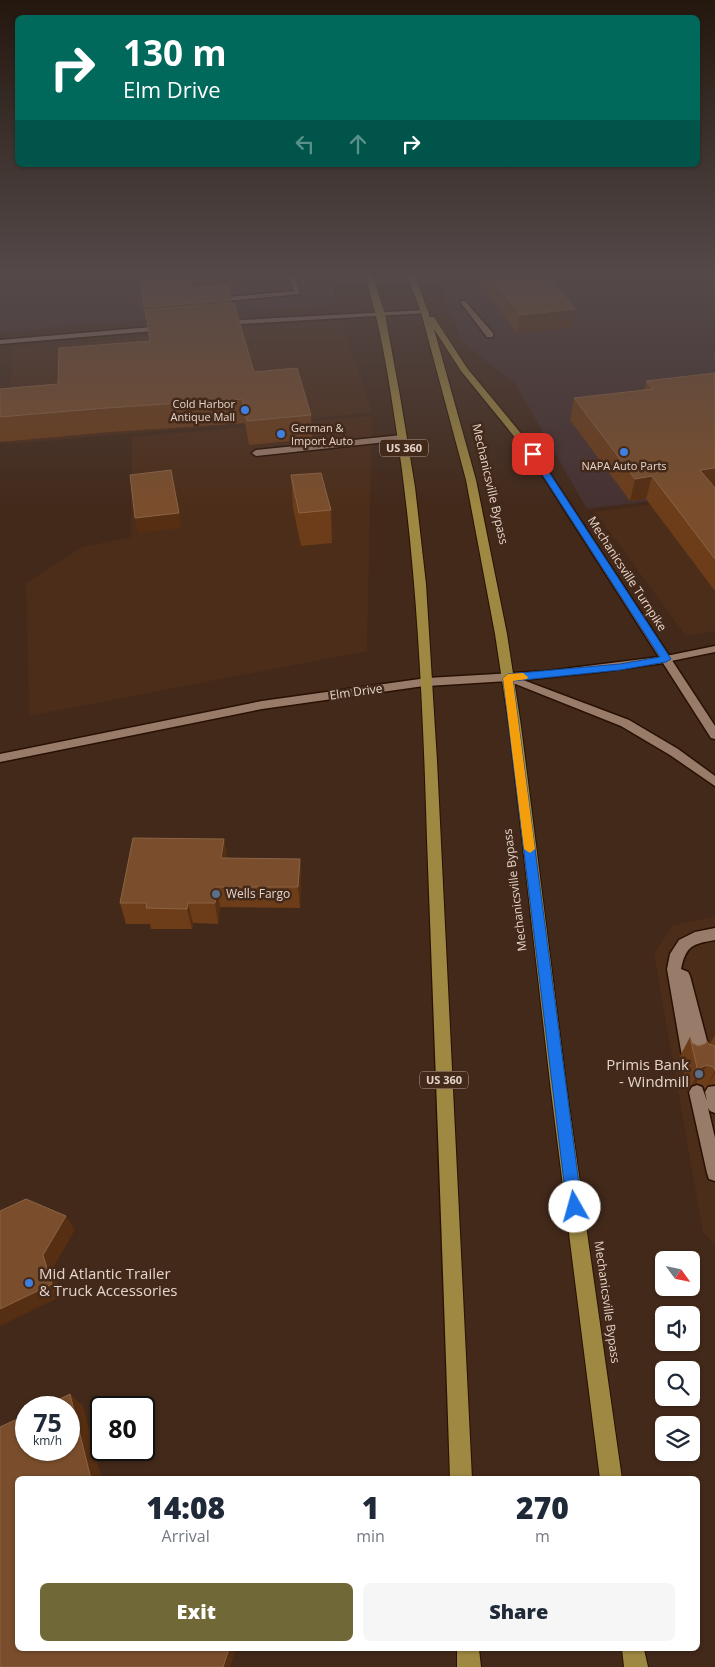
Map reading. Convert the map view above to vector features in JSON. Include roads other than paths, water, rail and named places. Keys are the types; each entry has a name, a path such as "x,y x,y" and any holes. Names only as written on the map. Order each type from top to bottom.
{"highway":[{"name":"US 360","path":"387,351 418,545 427,682 461,1476"},
{"name":"Mechanicsville Bypass","path":"436,351 471,480 491,577 508,678 559,1091 610,1476"},
{"path":"452,351 464,369 533,454"},
{"path":"468,1651 469,1667"},
{"path":"633,1651 636,1667"}],"main road":[{"path":"256,453 402,438"},
{"name":"Mechanicsville Turnpike","path":"533,454 715,735"},
{"name":"Elm Drive","path":"0,758 262,705 427,682 508,678 620,667 715,649"},
{"path":"508,678 625,723 674,752 715,782"},
{"path":"689,1056 674,969 677,954 684,944 695,938 715,934"},
{"path":"677,954 704,1056"},
{"path":"697,1092 715,1173"}],"place":[{"name":"Cold Harbor Antique Mall","path":"245,410"},
{"name":"German & Import Auto","path":"281,434"},
{"name":"NAPA Auto Parts","path":"624,452"},
{"name":"Wells Fargo","path":"216,894"},
{"name":"Primis Bank - Windmill","path":"699,1074"},
{"name":"Mid Atlantic Trailer & Truck Accessories","path":"29,1283"}]}
